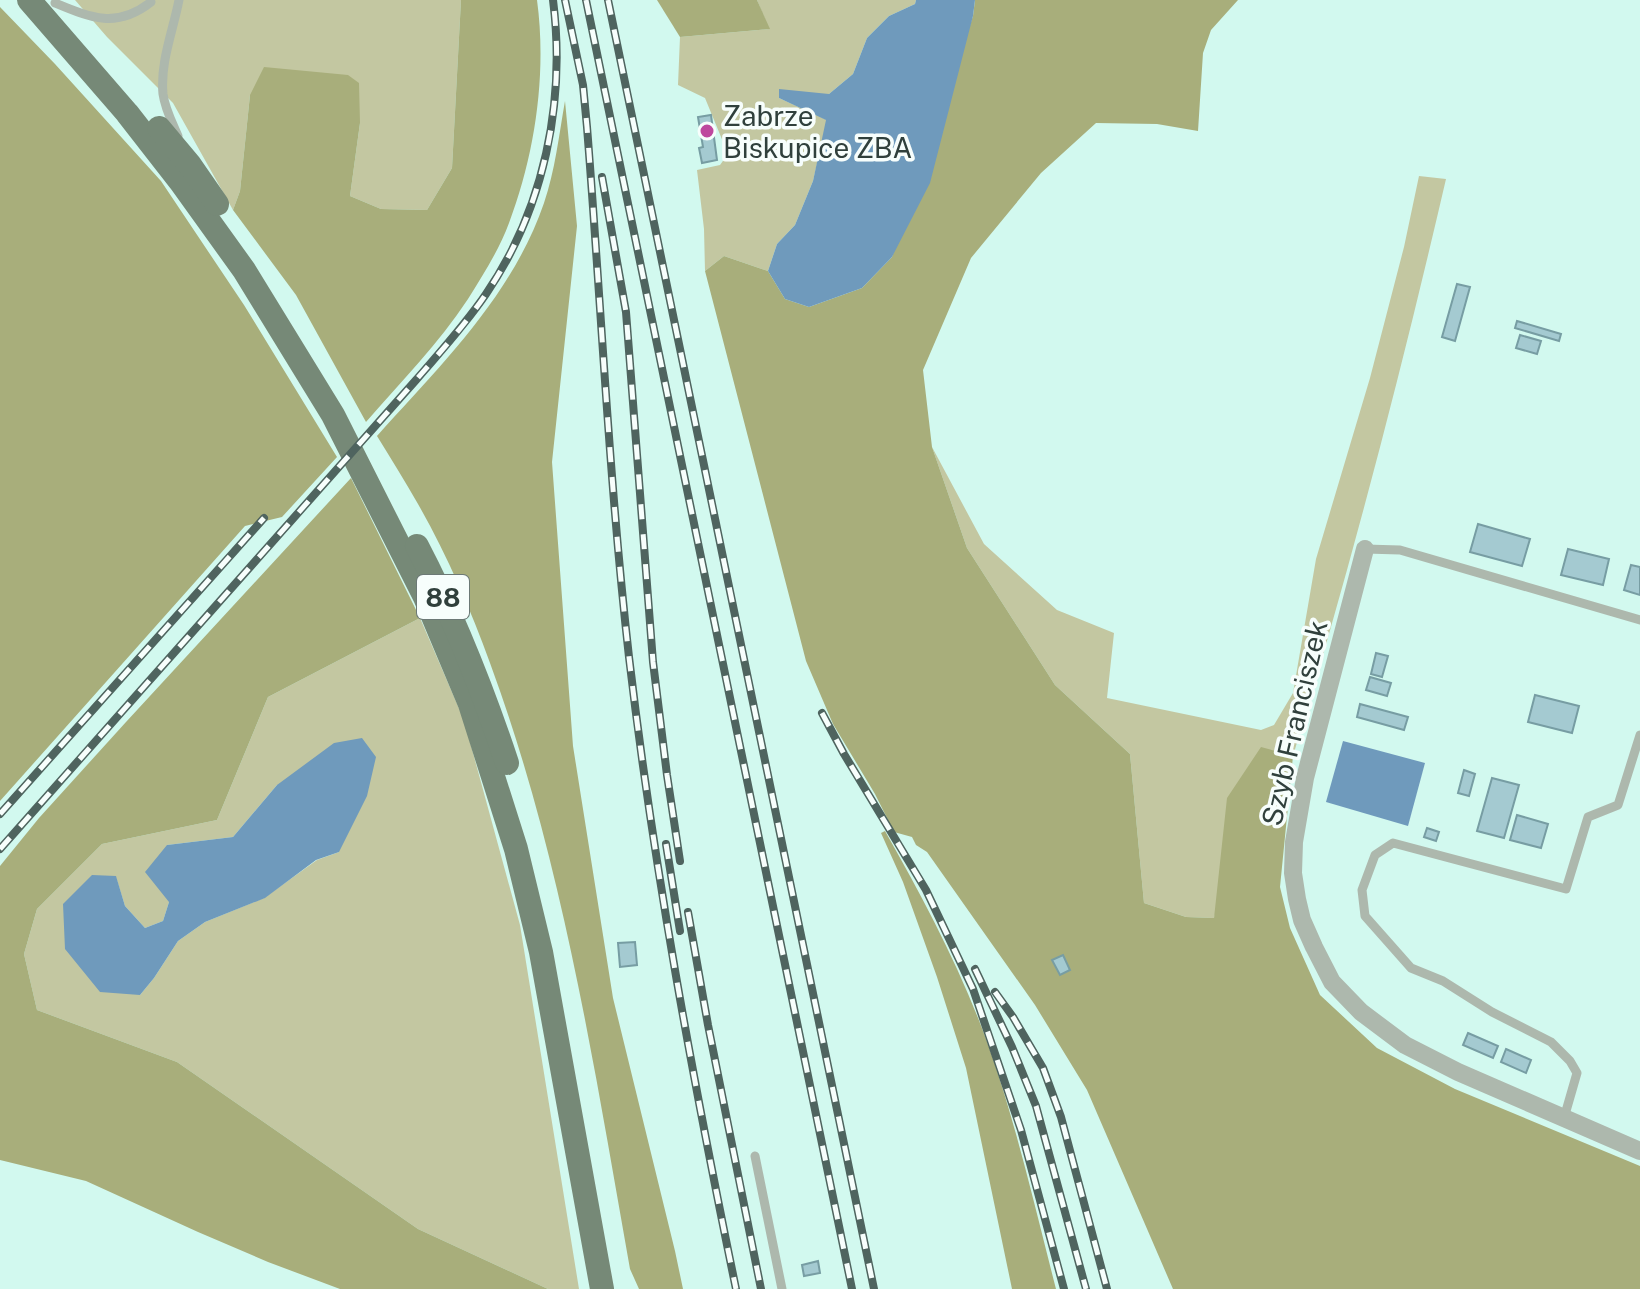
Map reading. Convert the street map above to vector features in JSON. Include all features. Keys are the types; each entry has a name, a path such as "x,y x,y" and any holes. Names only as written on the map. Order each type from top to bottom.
{"main road":[{"name":"88","path":"29,0 127,113 244,270 333,415 425,597 470,704 516,849 541,952 602,1289"},
{"name":"88","path":"53,2 190,165 261,267 345,404 440,589 486,699 531,845 555,947 618,1289"}],"street":[{"name":"Szyb Franciszek","path":"1365,549 1298,812 1293,873 1302,920 1332,982 1361,1012 1405,1045 1458,1072 1640,1151"}],"lane":[{"path":"53,2 85,16 106,20 134,14 151,2"},
{"path":"178,4 164,62 163,96 190,165"},
{"path":"1365,549 1400,550 1640,620"},
{"path":"1564,1118 1577,1073 1570,1061 1551,1042 1492,1012 1443,981 1411,968 1365,916 1362,890 1375,855 1393,843 1566,889 1588,817 1618,805 1640,735"},
{"path":"755,1156 782,1289"}],"green space":[{"path":"75,0 461,0 452,168 427,210 381,209 350,196 360,123 250,95 240,191 233,210 173,103"},
{"path":"461,0 537,0 539,85 526,169 505,233 468,299 432,347 366,422 296,295 233,210 240,191 250,95 264,67 348,75 359,83 360,123 350,196 381,209 427,210 452,168"},
{"path":"657,0 757,0 770,29 680,37"},
{"path":"757,0 916,0 915,4 889,16 867,38 853,74 829,94 779,98 827,120 813,181 795,225 777,244 768,271 724,256 705,271 697,170 720,165 728,154 705,98 678,85 680,37 769,29"},
{"path":"975,0 1238,0 1211,30 1203,53 1198,131 1157,124 1096,123 1041,173 971,258 923,370 932,447 967,548 1055,685 1130,754 1144,903 1186,917 1214,918 1227,798 1261,747 1293,756 1280,887 1290,928 1320,995 1377,1048 1455,1089 1640,1166 1640,1289 1173,1289 1087,1090 1035,1005 927,852 916,845 912,837 894,832 833,724 806,661 705,271 724,256 768,271 785,299 809,307 862,288 892,257 973,16"},
{"path":"0,7 161,181 244,305 337,457 282,517 245,526 0,801"},
{"path":"565,101 577,226 552,462 573,746 613,998 683,1289 639,1289 630,1269 574,963 537,811 515,737 483,643 457,582 428,523 377,436 450,356 513,269 530,237 548,191"},
{"path":"1419,176 1446,179 1374,469 1293,756 1261,748 1214,918 1186,917 1144,903 1130,754 1055,685 967,548 932,447 984,544 1057,610 1114,633 1107,698 1261,730 1274,725 1293,693 1316,559 1370,378"},
{"path":"351,478 420,618 268,697 217,820 102,844 37,909 24,954 37,1010 177,1062 418,1229 548,1289 340,1289 268,1262 86,1181 0,1160 0,866 39,818"},
{"path":"420,618 464,720 520,925 579,1289 548,1289 418,1229 177,1062 37,1010 24,954 37,909 102,844 217,820 268,697","holes":["277,785 339,852 317,860 264,898 205,922 178,941 140,995 116,877 125,906 145,928 163,921 169,902 167,845 233,837"]},
{"path":"885,831 959,973 992,1055 1031,1188 1056,1289 1012,1289 966,1068 903,882 881,833"}],"water":[{"path":"916,0 975,0 930,183 892,257 862,288 809,307 785,299 768,271 777,244 795,225 813,181 826,120 779,98 779,89 829,94 853,74 867,38 889,16 915,4"},
{"path":"362,738 376,757 367,796 339,852 316,860 265,898 205,922 178,941 140,995 100,992 65,949 63,904 92,875 116,876 125,906 145,928 163,921 169,902 145,872 167,845 233,837 277,785 334,743"},
{"path":"1343,741 1425,763 1408,826 1326,802"}],"building":[{"name":"Zabrze Biskupice ZBA","path":"711,115 717,160 702,163 698,117"},
{"path":"1457,284 1470,287 1455,341 1442,337"},
{"path":"1517,321 1561,334 1559,341 1515,328"},
{"path":"1520,335 1541,341 1537,354 1516,348"},
{"path":"1478,524 1530,539 1522,566 1470,552"},
{"path":"1568,549 1609,559 1603,585 1561,575"},
{"path":"1631,565 1640,567 1640,595 1624,590"},
{"path":"1376,653 1388,656 1382,677 1371,674"},
{"path":"1370,677 1391,683 1387,696 1366,690"},
{"path":"1535,695 1579,706 1572,733 1528,722"},
{"path":"1360,704 1408,717 1404,730 1357,717"},
{"path":"1464,770 1475,774 1469,796 1458,793"},
{"path":"1492,778 1519,785 1504,838 1477,831"},
{"path":"1517,815 1548,824 1541,848 1510,840"},
{"path":"1427,828 1439,832 1436,841 1424,837"},
{"path":"635,942 637,965 620,967 618,943"},
{"path":"1063,955 1070,970 1060,975 1052,960"},
{"path":"1468,1033 1498,1046 1493,1058 1463,1045"},
{"path":"1506,1049 1531,1060 1526,1073 1501,1062"},
{"path":"818,1261 820,1273 804,1276 802,1265"}],"railway":[{"path":"0,849 416,380 486,294 523,227 546,153 556,77 553,0"},
{"path":"565,0 583,85 616,525 639,737 676,974 736,1289"},
{"path":"586,0 852,1289"},
{"path":"608,0 874,1289"},
{"path":"602,177 626,312 653,662 680,861"},
{"path":"0,814 264,518"},
{"path":"822,713 926,890 973,989 1021,1130 1064,1289"},
{"path":"666,844 680,931"},
{"path":"688,912 761,1289"},
{"path":"975,969 1036,1106 1086,1289"},
{"path":"995,992 1043,1068 1061,1117 1107,1289"}],"place":[{"name":"Zabrze Biskupice ZBA","path":"707,131"}]}
